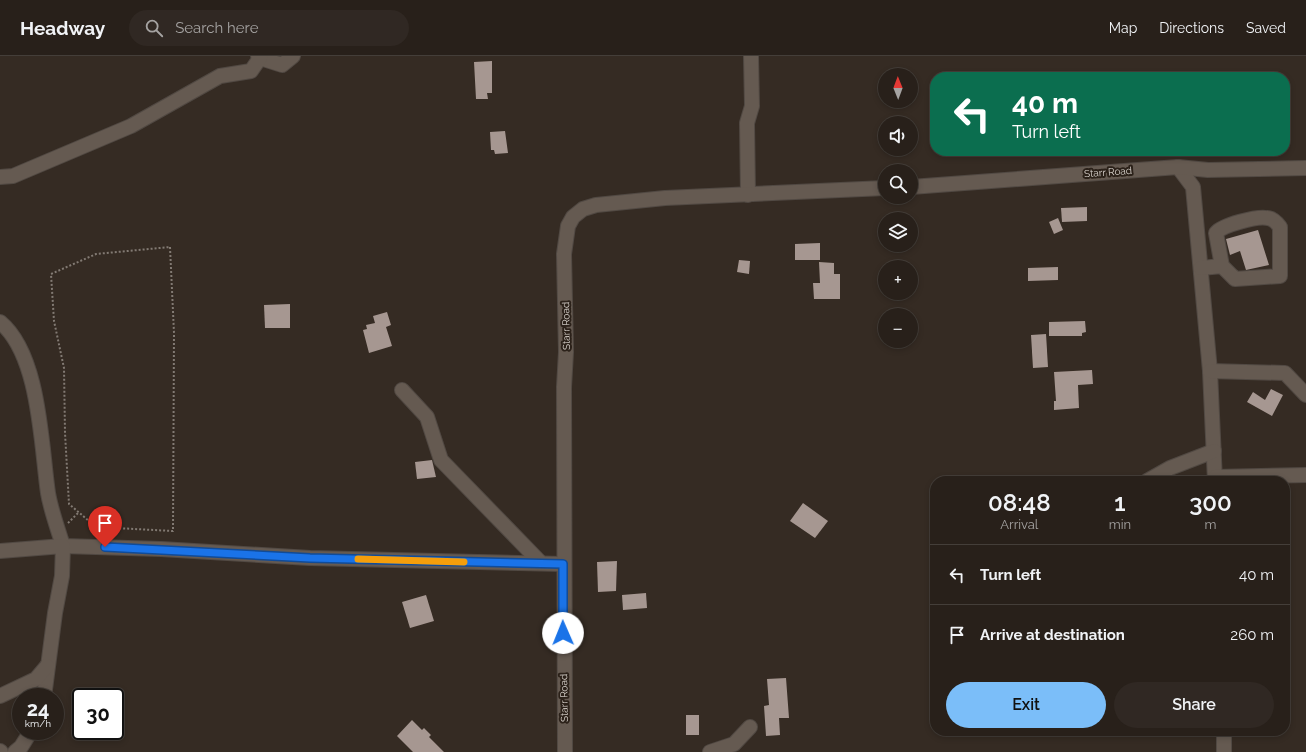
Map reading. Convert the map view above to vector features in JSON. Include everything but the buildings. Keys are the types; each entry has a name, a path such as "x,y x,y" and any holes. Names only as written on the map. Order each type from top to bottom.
{"street":[{"path":"0,178 13,176 131,126 220,76 251,71 259,57 282,65 293,56"},
{"path":"748,195 747,123 752,106 750,56"},
{"path":"1178,167 1193,187 1210,371 1215,476"},
{"name":"Starr Road","path":"918,186 1178,167 1208,170 1306,168"},
{"name":"Starr Road","path":"564,752 563,564 564,387 566,352 564,254 568,226 573,217 583,209 596,204 665,198 878,188"},
{"path":"1268,217 1276,222 1280,227 1280,276 1235,279 1222,266 1216,240 1216,233 1219,228 1268,217"},
{"path":"1201,268 1222,266"},
{"path":"0,322 11,331 31,376 41,428 48,494 63,546 62,576 47,666 45,688"},
{"path":"1210,371 1285,373 1306,395"},
{"path":"402,390 427,417 441,460 541,563"},
{"path":"1156,476 1170,468 1214,452"},
{"path":"1283,476 1306,475"},
{"path":"0,551 63,546 161,549 310,558 563,564"},
{"path":"0,696 36,679 47,666"},
{"path":"710,752 734,744 750,727"},
{"path":"1224,736 1224,752"},
{"path":"16,752 21,748 26,740"}],"path":[{"path":"170,247 174,332 173,531 96,527 69,504 65,433 64,368 54,321 51,274 96,254 170,247"}],"slow traffic":[{"path":"358,559 464,562"}],"route":[{"path":"105,547 310,558 563,564 563,633"}]}
